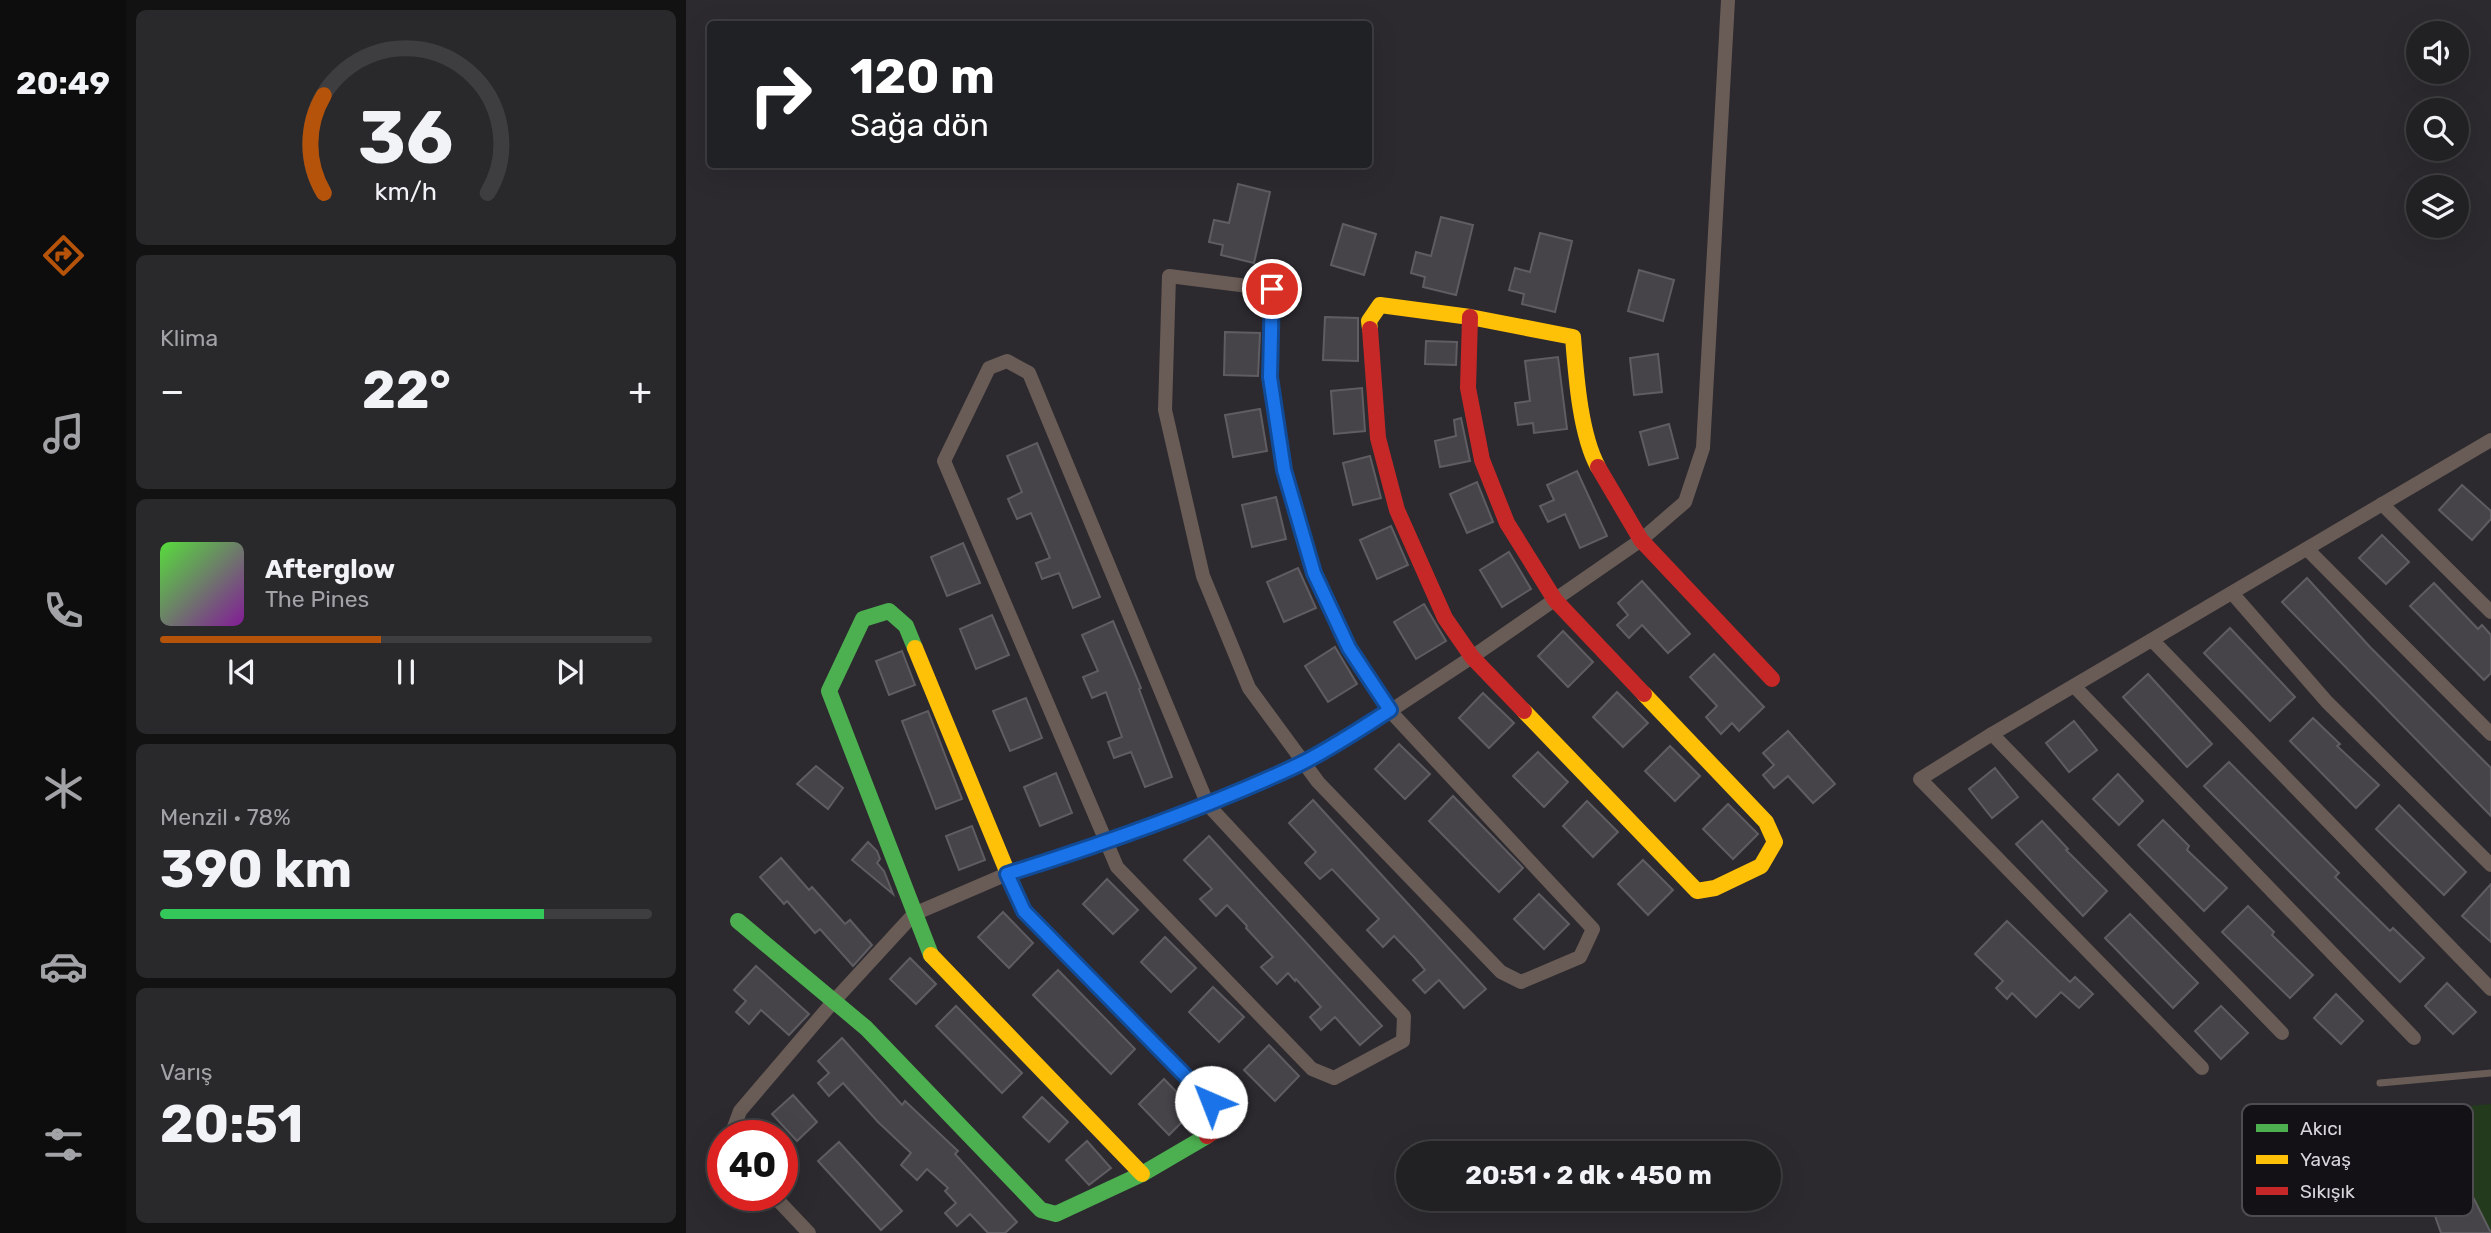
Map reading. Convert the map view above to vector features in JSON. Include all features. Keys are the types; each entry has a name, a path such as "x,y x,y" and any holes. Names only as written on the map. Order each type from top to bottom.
{"street":[{"path":"737,1120 740,1111 833,1002 914,914 1007,874 1107,842 1208,805 1303,762 1472,657 1641,540 1685,502 1703,448 1728,0"},
{"path":"1169,276 1272,289 1270,377 1284,470 1314,573 1349,648 1390,710 1593,929 1580,957 1521,982 1501,972 1318,782 1249,688 1203,576 1166,410 1169,276"},
{"path":"1470,317 1468,388 1482,460 1507,523 1555,600 1766,822 1775,842 1760,866 1715,888 1697,891 1472,657 1445,618 1397,510 1378,438 1369,321 1380,305 1470,317 1573,337 1577,384 1591,454 1641,540 1772,679"},
{"path":"1007,362 1029,373 1208,805 1404,1016 1403,1041 1334,1078 1312,1069 1117,867 944,461 989,368 1007,362"},
{"path":"2202,1068 1920,779 2491,440"},
{"path":"2382,504 2491,612"},
{"path":"2307,549 2491,734"},
{"path":"2231,593 2327,702 2491,865"},
{"path":"738,921 866,1028 1041,1210 1056,1214 1142,1174 1215,1131 1211,1102 1024,911 906,626 889,611 863,620 829,691 929,953 1142,1174"},
{"path":"2152,640 2491,989"},
{"path":"2074,686 2414,1038"},
{"path":"1992,734 2282,1033"},
{"path":"788,1211 809,1233"}],"lane":[{"path":"2380,1083 2491,1073"}],"green space":[{"path":"2491,1104 2491,1232 2473,1197 2473,1106"}],"building":[{"path":"1238,184 1270,192 1254,263 1221,255 1223,245 1209,242 1214,220 1229,223"},
{"path":"1441,217 1473,225 1456,295 1423,287 1425,277 1411,273 1416,252 1431,256"},
{"path":"1343,224 1376,234 1364,275 1331,265"},
{"path":"1540,233 1572,241 1555,312 1522,304 1524,294 1509,290 1515,268 1530,272"},
{"path":"1639,270 1674,280 1663,321 1628,311"},
{"path":"1325,317 1358,318 1358,361 1323,360"},
{"path":"1225,332 1260,333 1258,376 1224,375"},
{"path":"1426,341 1457,342 1456,365 1425,364"},
{"path":"1658,354 1662,392 1634,395 1630,358"},
{"path":"1558,357 1567,429 1534,433 1533,423 1518,425 1515,403 1530,401 1525,361"},
{"path":"1362,388 1365,431 1334,434 1331,391"},
{"path":"1260,409 1267,451 1233,457 1225,415"},
{"path":"1461,418 1470,461 1440,467 1435,441 1456,436 1454,420"},
{"path":"1669,424 1678,458 1649,465 1640,432"},
{"path":"1037,443 1100,597 1073,608 1059,573 1042,579 1036,563 1050,558 1031,513 1017,519 1008,499 1022,492 1007,456"},
{"path":"1370,456 1381,498 1353,505 1343,463"},
{"path":"1577,471 1607,536 1580,548 1565,514 1548,522 1540,506 1554,500 1547,485"},
{"path":"1477,482 1493,522 1467,533 1450,494"},
{"path":"2462,485 2491,511 2491,519 2472,540 2439,510"},
{"path":"1276,497 1286,539 1252,547 1242,505"},
{"path":"1391,526 1408,565 1377,579 1360,540"},
{"path":"2382,535 2409,562 2386,584 2359,558"},
{"path":"963,543 980,583 947,596 931,557"},
{"path":"1509,552 1531,589 1502,607 1480,570"},
{"path":"1298,568 1316,608 1284,622 1267,582"},
{"path":"2307,578 2370,647 2491,768 2491,816 2282,602"},
{"path":"1642,581 1690,634 1668,653 1642,625 1629,638 1617,625 1628,615 1618,603"},
{"path":"2434,583 2478,629 2482,625 2491,635 2491,673 2484,680 2410,606"},
{"path":"1424,604 1446,641 1416,659 1394,622"},
{"path":"992,615 1009,655 976,669 960,629"},
{"path":"1113,621 1141,688 1139,689 1172,777 1145,787 1131,752 1114,758 1108,742 1122,737 1106,692 1092,698 1083,677 1098,671 1082,635"},
{"path":"2230,628 2295,697 2270,721 2204,653"},
{"path":"1563,631 1593,662 1568,687 1538,656"},
{"path":"1335,647 1357,684 1328,702 1305,666"},
{"path":"902,651 915,685 889,695 876,661"},
{"path":"1714,654 1764,707 1739,731 1732,723 1721,734 1706,717 1717,706 1690,677"},
{"path":"2148,674 2212,744 2187,767 2123,697"},
{"path":"1617,692 1648,723 1623,747 1593,717"},
{"path":"1483,693 1514,723 1489,748 1459,718"},
{"path":"1026,698 1042,738 1010,751 993,711"},
{"path":"928,711 962,799 936,809 902,721"},
{"path":"2313,718 2340,744 2337,746 2379,785 2356,808 2290,741"},
{"path":"2074,721 2097,750 2069,772 2046,743"},
{"path":"1788,731 1835,784 1813,803 1788,776 1774,788 1763,775 1774,765 1763,753"},
{"path":"1399,744 1430,774 1405,799 1375,769"},
{"path":"1670,746 1700,776 1675,801 1645,771"},
{"path":"1538,752 1568,782 1544,807 1513,776"},
{"path":"2229,762 2339,873 2335,877 2390,931 2393,928 2424,958 2400,982 2204,786"},
{"path":"816,766 843,788 828,809 797,784"},
{"path":"1995,768 2018,797 1992,818 1969,789"},
{"path":"1056,773 1072,813 1040,826 1024,787"},
{"path":"2118,774 2143,801 2119,825 2093,799"},
{"path":"1453,796 1523,868 1499,892 1429,821"},
{"path":"1313,800 1486,989 1464,1008 1439,980 1425,993 1413,980 1425,970 1414,957 1394,936 1383,947 1367,930 1379,919 1332,869 1320,879 1305,863 1316,852 1289,823"},
{"path":"1587,801 1618,832 1593,857 1563,826"},
{"path":"1728,804 1758,834 1733,859 1703,829"},
{"path":"2399,805 2466,872 2444,895 2376,829"},
{"path":"2163,820 2189,846 2187,850 2227,888 2204,911 2138,845"},
{"path":"2042,821 2068,849 2066,850 2107,891 2083,916 2016,844"},
{"path":"972,826 985,860 959,870 946,836"},
{"path":"1209,836 1382,1026 1360,1045 1335,1017 1321,1030 1310,1017 1321,1007 1296,979 1295,981 1288,973 1277,984 1261,967 1273,957 1247,926 1227,905 1216,916 1200,899 1212,889 1184,860"},
{"path":"868,842 877,851 880,859 877,863 884,871 893,894 852,860"},
{"path":"781,858 809,890 812,887 845,924 850,920 872,945 853,966 820,929 815,933 787,901 784,904 760,877"},
{"path":"1643,860 1673,890 1648,915 1618,884"},
{"path":"1107,879 1138,910 1113,934 1083,904"},
{"path":"2491,884 2491,942 2462,916"},
{"path":"1539,894 1569,924 1544,949 1514,919"},
{"path":"2248,906 2274,932 2272,935 2313,975 2290,998 2222,932"},
{"path":"1003,912 1033,943 1009,968 978,937"},
{"path":"2130,914 2198,983 2173,1008 2105,938"},
{"path":"2007,921 2070,982 2075,977 2093,994 2079,1008 2061,992 2036,1017 2012,993 2007,999 1996,988 2003,981 1975,954"},
{"path":"1165,937 1196,968 1171,992 1141,962"},
{"path":"910,958 936,984 916,1004 890,979"},
{"path":"756,966 809,1014 789,1035 761,1010 749,1024 736,1012 746,1001 734,990"},
{"path":"1058,970 1135,1049 1111,1074 1033,995"},
{"path":"2447,983 2476,1012 2453,1034 2425,1006"},
{"path":"1213,987 1244,1017 1219,1042 1189,1012"},
{"path":"2336,994 2363,1021 2341,1044 2314,1018"},
{"path":"956,1006 1022,1073 1002,1093 936,1026"},
{"path":"2221,1006 2248,1033 2221,1059 2195,1031"},
{"path":"842,1038 902,1105 905,1101 958,1151 955,1154 1017,1222 1005,1233 988,1233 970,1214 957,1226 945,1213 956,1203 945,1191 948,1188 927,1169 917,1180 901,1165 911,1153 843,1083 829,1096 818,1083 829,1073 818,1061"},
{"path":"1269,1045 1299,1076 1275,1101 1244,1070"},
{"path":"1164,1079 1194,1110 1169,1135 1139,1104"},
{"path":"793,1095 817,1122 798,1140 798,1120 778,1120 772,1114"},
{"path":"1042,1097 1068,1122 1049,1142 1023,1117"},
{"path":"1087,1141 1111,1168 1089,1185 1066,1160"},
{"path":"839,1142 902,1211 881,1230 818,1161"},
{"path":"2473,1197 2491,1233 2441,1233 2435,1216 2473,1216"}],"traffic: fast":[{"path":"915,648 906,626 889,611 863,619 829,691 931,955"},
{"path":"738,921 866,1028 1041,1210 1056,1214 1142,1174 1207,1136"}],"traffic: slow":[{"path":"1370,329 1369,321 1380,305 1470,317 1573,337 1583,421 1598,467"},
{"path":"915,648 1021,905"},
{"path":"1524,711 1697,891 1715,888 1761,866 1775,842 1766,822 1644,694"},
{"path":"931,955 1142,1174"}],"traffic: jam":[{"path":"1470,317 1468,388 1482,460 1507,523 1555,600 1644,694"},
{"path":"1370,329 1378,438 1397,510 1445,618 1472,657 1524,711"},
{"path":"1598,467 1641,540 1772,679"},
{"path":"1021,905 1211,1102 1215,1131 1207,1136"}],"route":[{"path":"1211,1102 1024,911 1007,874 1096,846 1208,805 1299,764 1390,710 1349,648 1314,573 1284,470 1270,377 1272,289"}]}
